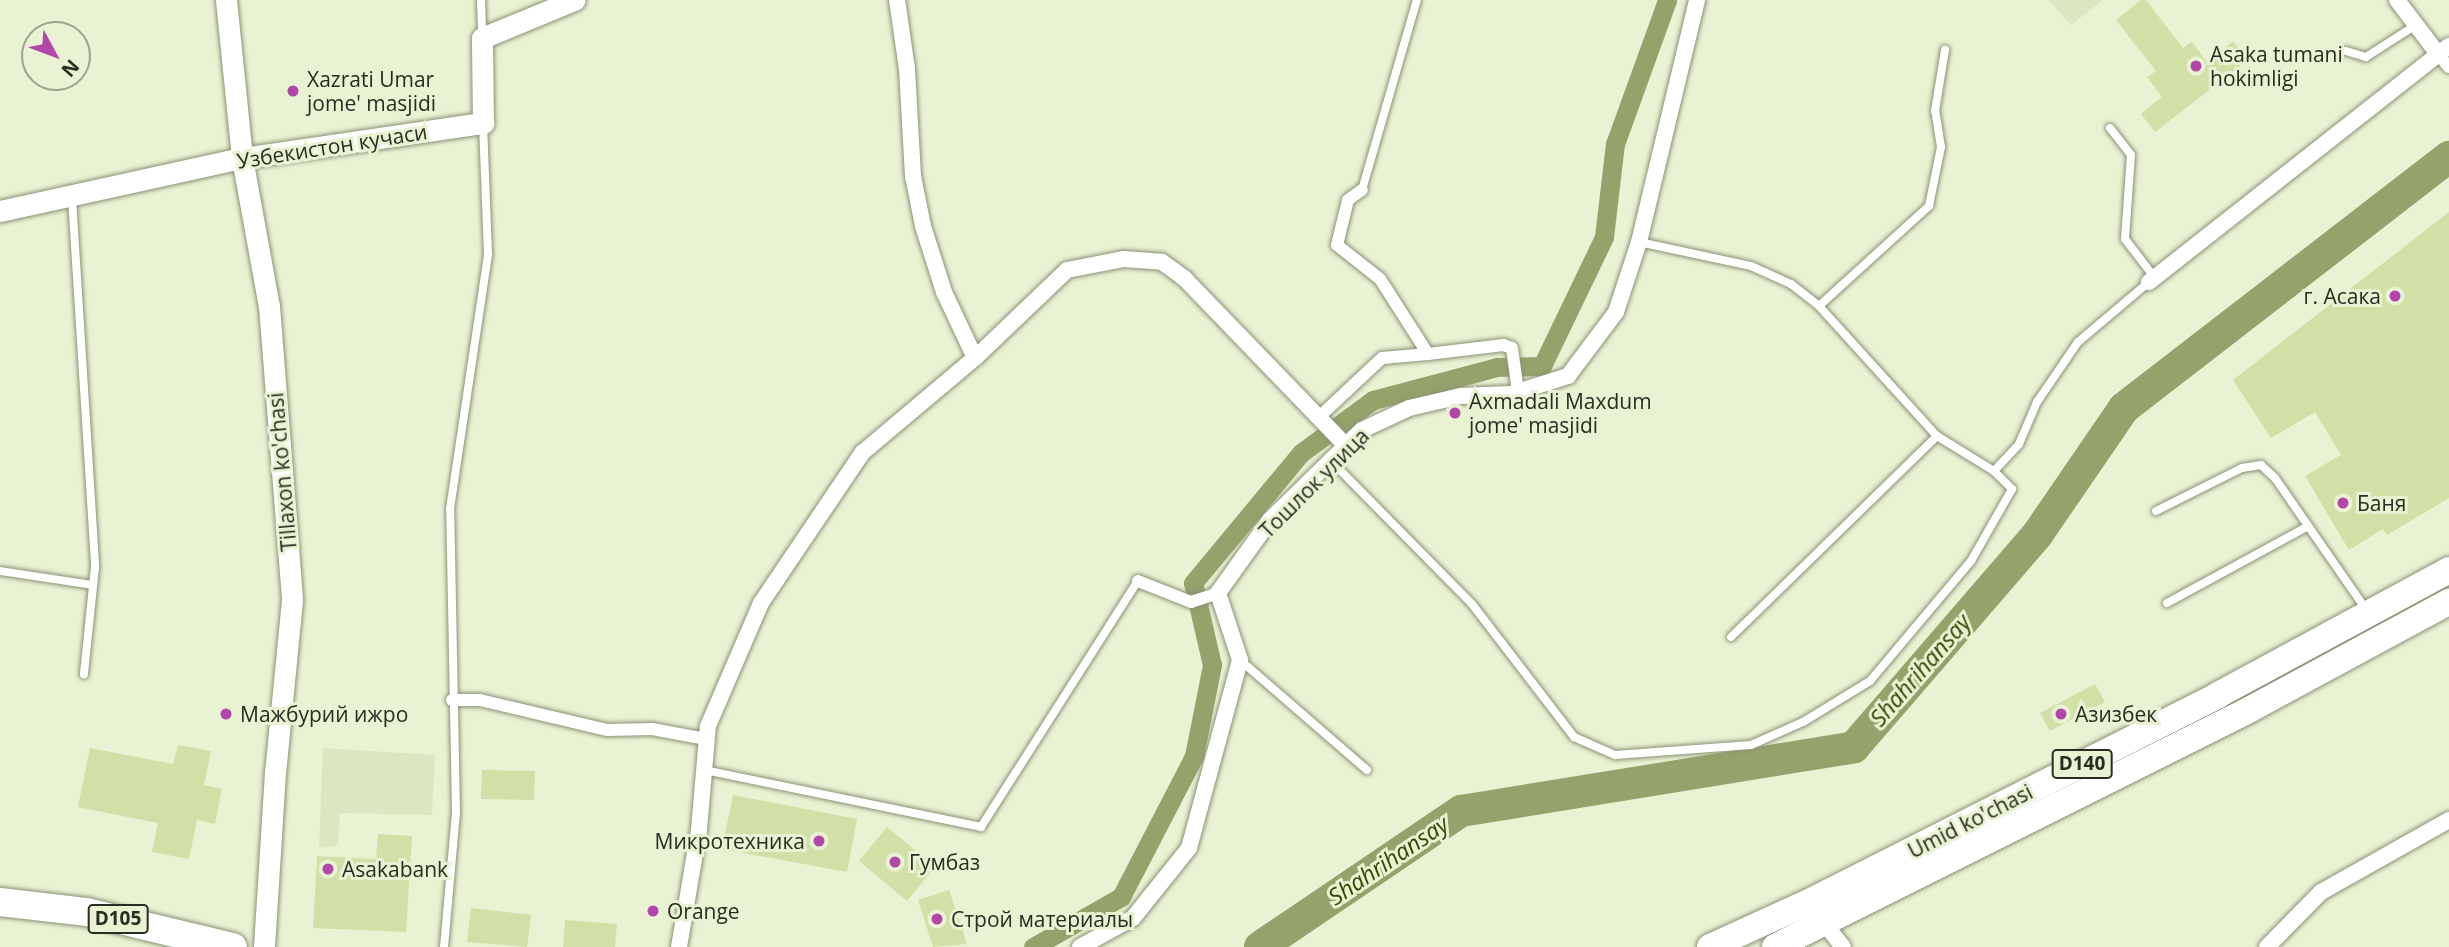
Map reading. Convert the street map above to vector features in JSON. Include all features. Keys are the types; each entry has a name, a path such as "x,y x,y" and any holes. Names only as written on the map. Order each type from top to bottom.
{"highway":[{"name":"D105","path":"0,902 87,912 233,947"}],"main road":[{"name":"Umid ko'chasi","path":"1710,947 1836,889 2449,570"},
{"name":"Umid ko'chasi","path":"1775,947 2246,711 2449,602"}],"street":[{"name":"Tillaxon ko'chasi","path":"226,0 242,158 269,306 292,600 275,772 264,947"},
{"path":"483,123 482,38 574,0"},
{"path":"897,0 907,69 913,176 923,226 944,292 975,358"},
{"name":"Тошлок улица","path":"1212,596 1270,520 1362,430 1409,408 1461,396 1518,392 1569,376 1616,312 1639,242 1697,0"},
{"path":"2397,0 2416,25 2444,50 2449,67"},
{"path":"2152,280 2444,50"},
{"name":"Узбекистон кучаси","path":"0,211 72,198 242,158 483,123"},
{"path":"1362,190 1348,200 1337,245 1380,279 1428,354"},
{"path":"678,947 699,830 708,726 761,603 862,453 975,358 1067,270 1123,259 1162,262 1185,279 1345,445"},
{"path":"1318,419 1382,358 1503,345 1512,348 1518,392"},
{"path":"1080,947 1133,918 1188,848 1240,660 1212,596 1192,602 1138,580"},
{"path":"452,700 481,699 607,730 652,729 706,739"},
{"path":"2267,947 2320,892 2449,820"},
{"path":"1825,924 1843,947"}],"lane":[{"path":"481,0 482,38"},
{"path":"1362,190 1416,0"},
{"path":"2346,51 2366,57 2416,25"},
{"path":"1819,306 1928,206 1941,147 1935,111 1945,50"},
{"path":"444,947 456,812 450,509 488,254 483,123"},
{"path":"1994,471 2020,444 2038,402 2078,342 2152,280 2125,239 2131,155 2110,128"},
{"path":"72,198 93,585 84,674"},
{"path":"1331,461 1472,604 1574,737 1615,755 1751,745 1803,722 1870,681 1971,561 2012,489 1994,471 1937,436 1819,306 1791,284 1751,266 1639,242"},
{"path":"1731,637 1937,436"},
{"path":"2156,511 2242,468 2261,465 2275,478 2368,614"},
{"path":"2166,603 2308,526"},
{"path":"0,571 93,585"},
{"path":"704,770 981,827 1138,580"},
{"path":"1240,660 1367,770"}],"shaded area":[{"path":"2048,0 2103,0 2071,25"},
{"path":"323,748 435,755 432,815 340,813 338,845 319,848"}],"building":[{"name":"Asaka tumani hokimligi","path":"2141,0 2146,0 2183,48 2192,42 2207,62 2233,41 2248,60 2155,132 2141,114 2162,97 2147,77 2156,71 2116,20"},
{"name":"г. Асака","path":"2449,212 2449,498 2387,535 2383,529 2349,550 2305,476 2341,455 2315,412 2271,438 2233,380"},
{"path":"2095,684 2105,702 2050,731 2040,713"},
{"path":"178,745 211,751 204,785 222,789 215,824 197,820 189,859 152,852 158,823 78,807 90,748 173,764"},
{"path":"482,770 535,771 534,800 481,799"},
{"path":"733,795 857,819 847,872 722,849"},
{"path":"887,827 935,867 907,901 859,861"},
{"path":"378,834 412,836 406,932 313,928 317,856 376,859"},
{"path":"949,890 967,944 933,947 918,900"},
{"path":"471,908 531,915 527,947 467,942"},
{"path":"565,920 617,924 615,947 563,947"}],"waterway":[{"path":"1033,947 1121,897 1194,756 1212,665 1193,583 1301,453 1373,400 1497,367 1542,366 1604,237 1615,144 1667,0"},
{"name":"Shahrihansay","path":"1260,947 1461,811 1854,747 2037,535 2124,408 2449,157"}],"place":[{"name":"Asaka tumani hokimligi","path":"2196,66"},
{"name":"Xazrati Umar jome' masjidi","path":"293,91"},
{"name":"г. Асака","path":"2395,296"},
{"name":"Axmadali Maxdum jome' masjidi","path":"1455,413"},
{"name":"Баня","path":"2343,503"},
{"name":"Мажбурий ижро","path":"226,714"},
{"name":"Азизбек","path":"2061,714"},
{"name":"Микротехника","path":"819,841"},
{"name":"Гумбаз","path":"895,862"},
{"name":"Asakabank","path":"328,869"},
{"name":"Orange","path":"653,911"},
{"name":"Строй материалы","path":"937,919"}]}
